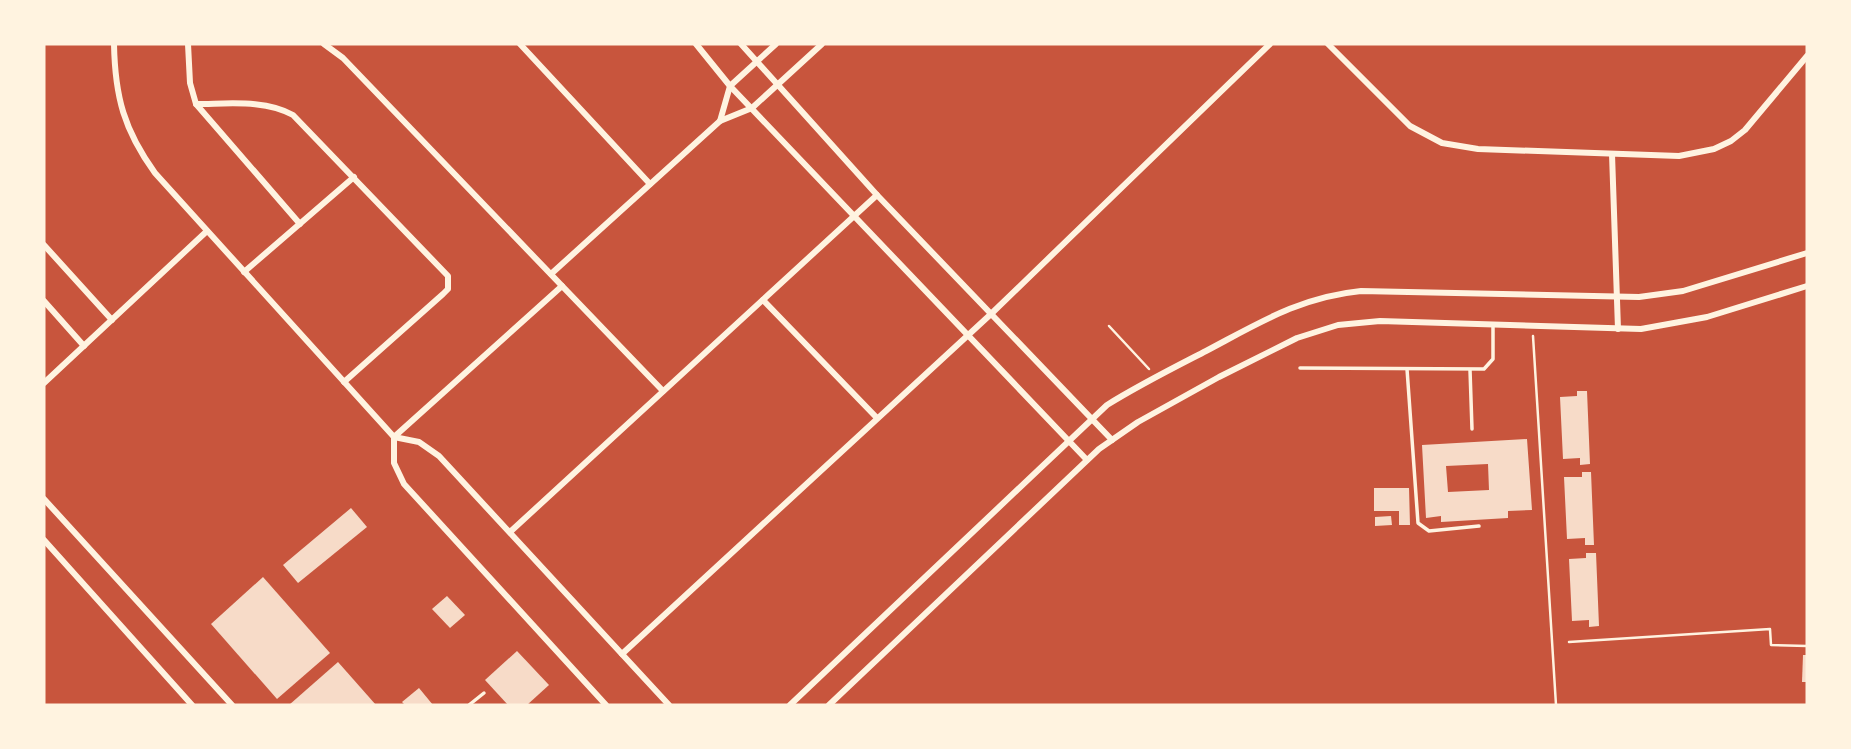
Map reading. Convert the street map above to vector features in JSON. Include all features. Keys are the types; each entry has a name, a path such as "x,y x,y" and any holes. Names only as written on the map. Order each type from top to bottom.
{"street":[{"path":"114,44 117,96 125,124 138,150 155,173 394,437 419,442 433,450 669,705"},
{"path":"188,44 190,83 196,104 300,224"},
{"path":"324,44 343,58 663,391"},
{"path":"520,44 650,184"},
{"path":"696,44 730,86 1087,460"},
{"path":"741,44 776,86 877,195 1112,440"},
{"path":"720,121 730,86 776,44"},
{"path":"551,274 720,121 752,108 822,44"},
{"path":"622,654 991,314 1270,44"},
{"path":"1328,44 1403,120 1425,136 1442,143 1478,149 1679,156 1697,155 1714,149 1745,130 1807,55"},
{"path":"196,104 263,105 293,115 444,270 449,282 448,289 344,382"},
{"path":"1612,154 1618,329"},
{"path":"244,272 354,177"},
{"path":"510,533 877,195"},
{"path":"44,383 207,231"},
{"path":"44,245 112,320"},
{"path":"790,705 1092,418 1118,398 1284,310 1341,293 1361,291 1617,298 1683,290 1807,253"},
{"path":"562,286 394,437 394,463 404,484 606,705"},
{"path":"829,705 1087,460 1112,440 1219,376 1317,331 1370,321 1642,329 1685,323 1807,286"},
{"path":"764,300 877,418"},
{"path":"44,301 84,346"},
{"path":"44,499 232,705"},
{"path":"44,540 192,705"}],"lane":[{"path":"1300,368 1484,369 1493,359 1493,325"},
{"path":"1407,369 1419,523 1429,531 1479,526"},
{"path":"1470,370 1472,429"},
{"path":"469,705 484,693"}],"path":[{"path":"1109,326 1156,377"},
{"path":"1532,326 1556,705"},
{"path":"1569,642 1770,629 1771,645 1807,646"}],"building":[{"path":"1577,391 1587,391 1590,464 1580,465 1580,458 1563,459 1560,397 1577,396"},
{"path":"1527,439 1532,510 1508,511 1508,518 1441,522 1441,516 1426,518 1422,445","holes":["1488,464 1489,490 1448,492 1446,466"]},
{"path":"1582,472 1591,472 1594,545 1585,545 1585,538 1567,539 1564,477 1582,477"},
{"path":"1374,488 1409,488 1410,525 1399,525 1399,511 1374,511"},
{"path":"351,508 367,527 298,583 283,565"},
{"path":"1391,516 1392,525 1375,526 1375,517"},
{"path":"1586,553 1596,553 1599,626 1589,627 1589,620 1572,621 1569,559 1586,558"},
{"path":"263,577 330,653 277,699 211,624"},
{"path":"447,596 465,615 450,628 432,609"},
{"path":"517,651 549,685 527,705 508,705 485,680"},
{"path":"1803,655 1807,655 1807,682 1802,682"},
{"path":"338,662 376,705 289,705"},
{"path":"419,688 433,705 405,705 402,702"}]}
